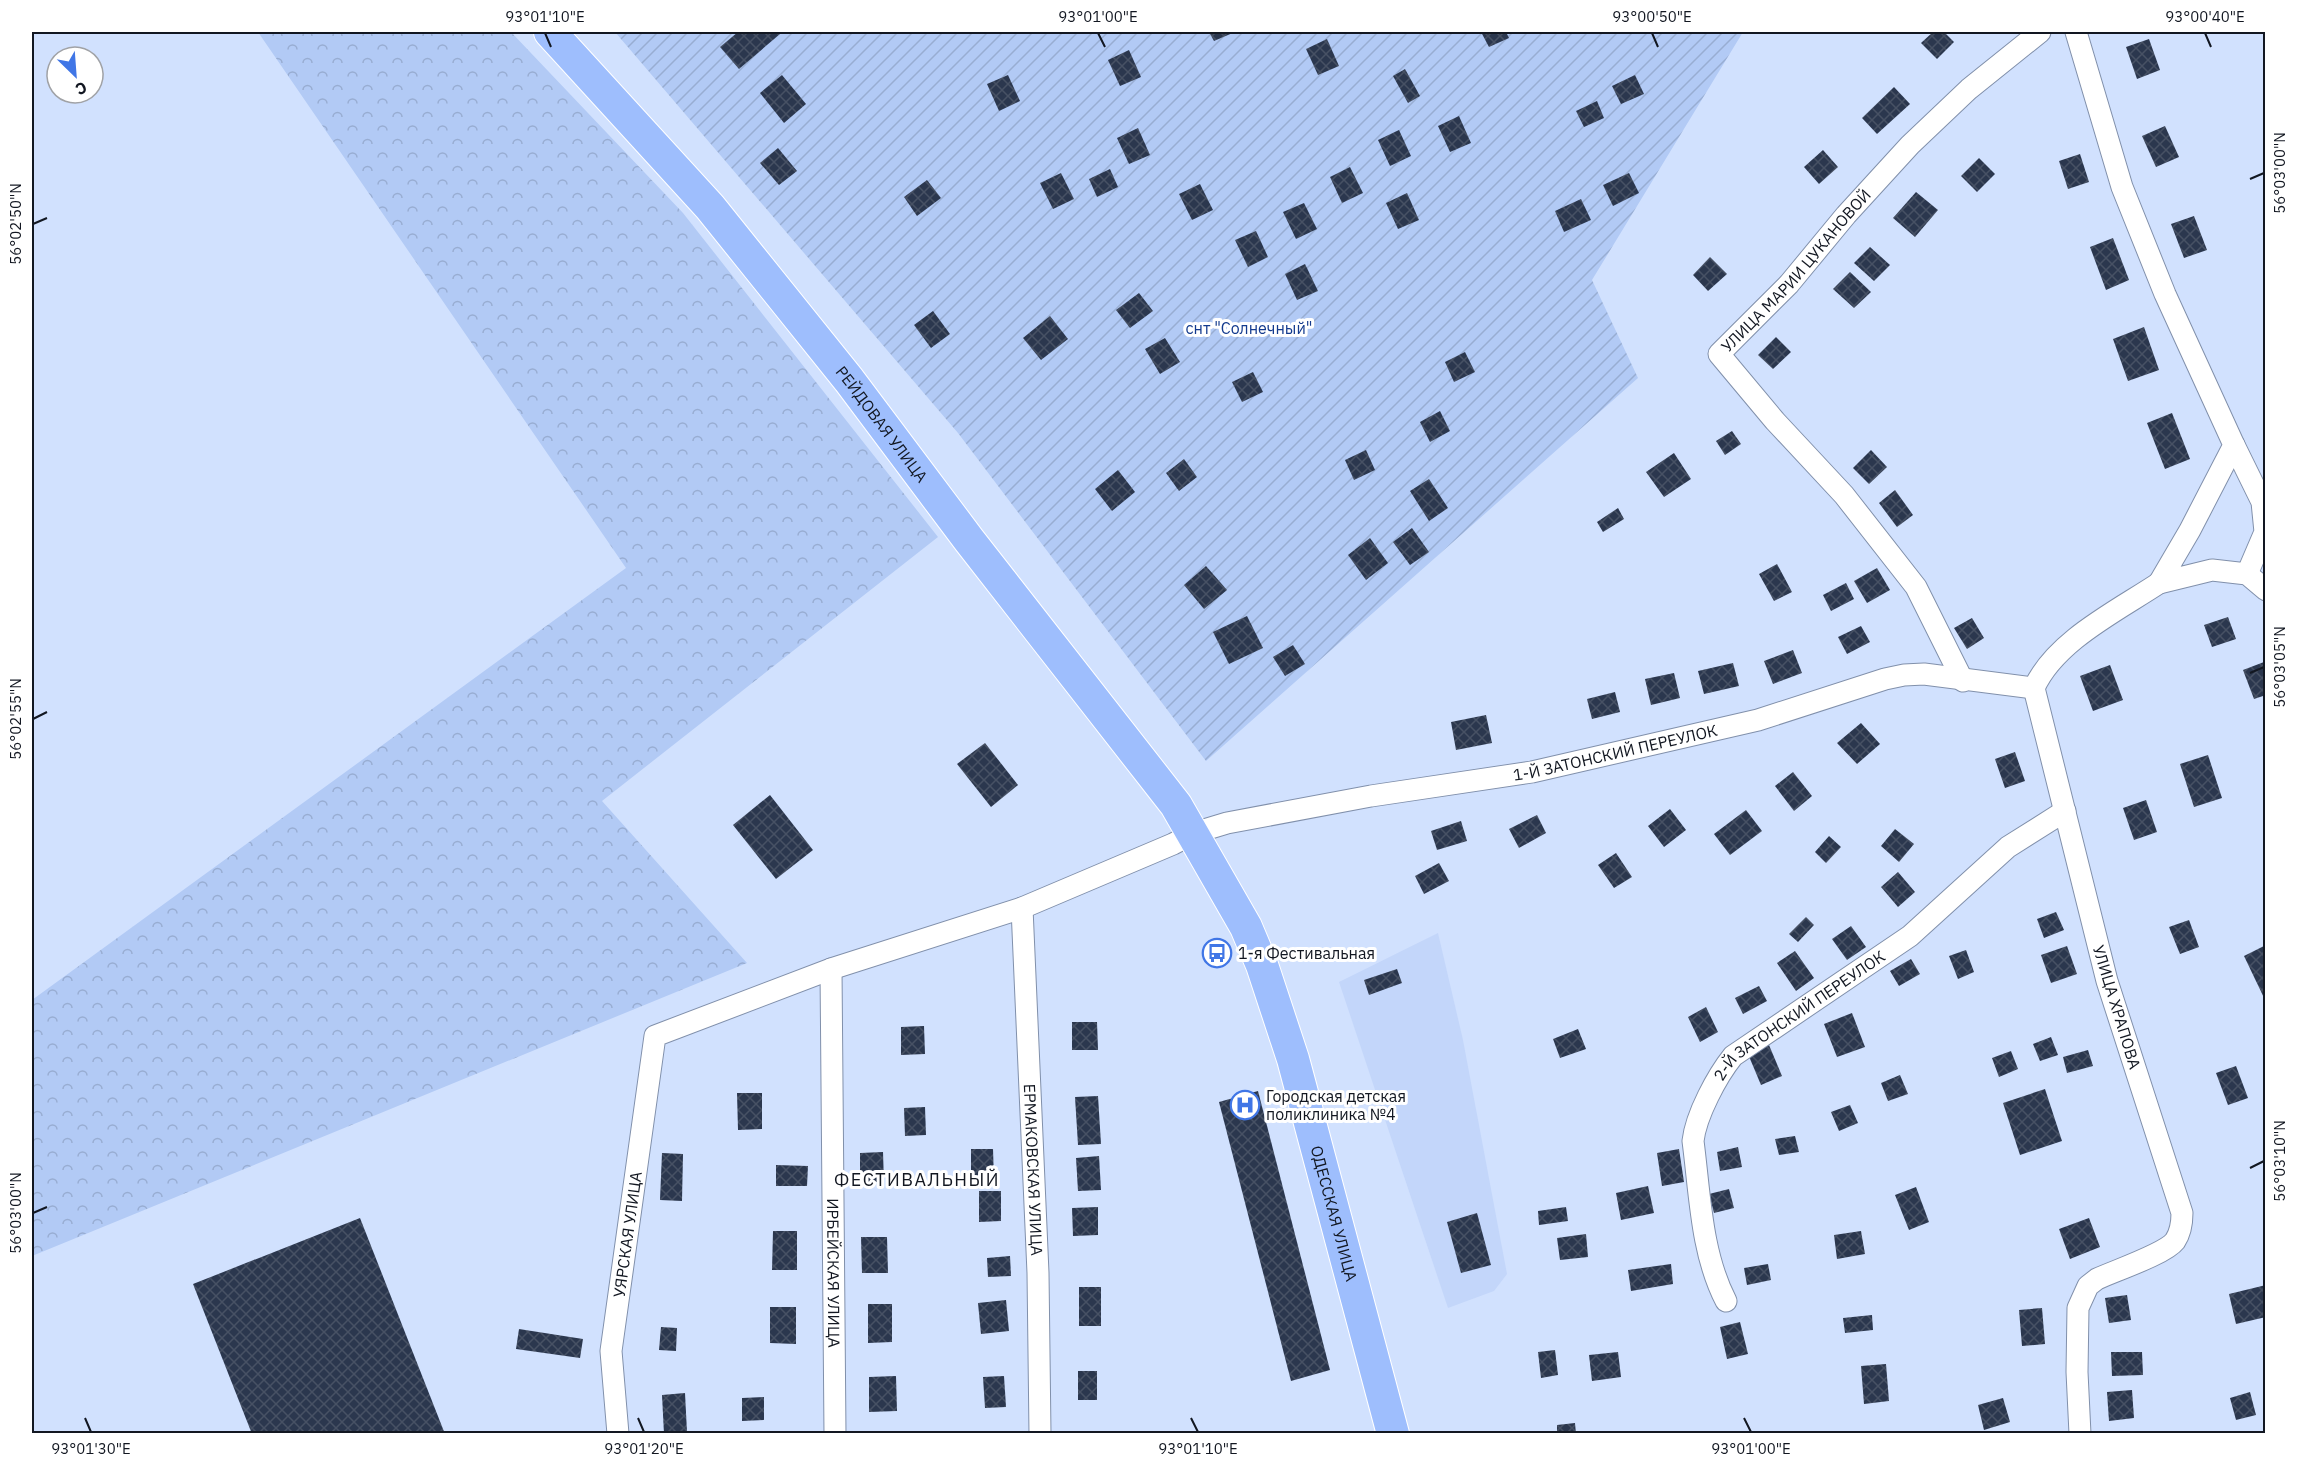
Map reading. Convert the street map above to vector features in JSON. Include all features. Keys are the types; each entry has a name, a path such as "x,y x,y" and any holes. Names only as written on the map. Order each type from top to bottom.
{"main road":[{"name":"РЕЙДОВАЯ УЛИЦА","path":"550,32 608,92 725,225 849,380 969,540 1176,805 1194,833"},
{"name":"ОДЕССКАЯ УЛИЦА","path":"1194,833 1246,927 1262,966 1293,1059 1393,1434"}],"street":[{"name":"УЛИЦА МАРИИ ЦУКАНОВОЙ","path":"1963,681 1916,588 1844,495 1775,421 1719,354 1789,284 1846,215 1910,145 1969,89 2040,32"},
{"path":"2076,32 2122,187 2165,294 2262,502 2265,532 2247,574"},
{"path":"2159,583 2190,531 2234,445"},
{"path":"2034,688 2041,673 2055,656 2085,632 2159,583 2212,570 2247,574 2265,590"},
{"name":"1-Й ЗАТОНСКИЙ ПЕРЕУЛОК","path":"655,1036 831,969 1022,908 1194,833 1227,823 1360,798 1532,772 1758,720 1904,675 1924,675 2034,688"},
{"name":"УЛИЦА ХРАПОВА","path":"2034,688 2108,981 2179,1199 2182,1223 2174,1242 2164,1250 2097,1279 2088,1286 2082,1297 2078,1308 2077,1371 2080,1434"},
{"name":"2-Й ЗАТОНСКИЙ ПЕРЕУЛОК","path":"1726,1301 1716,1281 1709,1252 1693,1141 1694,1128 1724,1067 1733,1056 1910,936 2008,847 2065,811"},
{"name":"ЕРМАКОВСКАЯ УЛИЦА","path":"1022,908 1038,1273 1040,1434"},
{"name":"ИРБЕЙСКАЯ УЛИЦА","path":"831,969 835,1434"},
{"name":"УЯРСКАЯ УЛИЦА","path":"618,1434 611,1351 655,1036"}],"shaded area":[{"path":"1438,933 1463,1040 1507,1274 1494,1291 1448,1308 1339,982"}],"green space":[{"path":"258,32 511,32 683,213 938,537 602,801 747,963 32,1256 32,1000 626,568"},
{"name":"снт \"Солнечный\"","path":"615,32 1743,32 1592,280 1638,378 1206,761 958,433"}],"building":[{"path":"738,32 777,32 780,34 739,69 720,47"},
{"path":"1209,32 1235,32 1214,41"},
{"path":"1481,32 1506,32 1509,38 1489,47"},
{"path":"1933,32 1944,32 1954,42 1937,59 1921,43"},
{"path":"1327,39 1339,66 1318,75 1306,49"},
{"path":"2149,39 2160,70 2137,79 2126,47"},
{"path":"1129,50 1141,77 1120,86 1108,60"},
{"path":"1405,69 1420,96 1408,103 1393,76"},
{"path":"782,75 806,104 784,123 760,93"},
{"path":"1008,75 1020,101 999,111 987,84"},
{"path":"1635,75 1644,94 1621,104 1612,86"},
{"path":"1894,87 1910,104 1877,134 1862,118"},
{"path":"1597,101 1604,118 1584,127 1576,111"},
{"path":"1459,116 1471,143 1450,152 1438,126"},
{"path":"2165,126 2179,157 2156,167 2142,136"},
{"path":"1138,128 1150,155 1129,164 1117,138"},
{"path":"1399,130 1411,156 1390,166 1378,140"},
{"path":"778,148 797,171 779,185 760,163"},
{"path":"1823,150 1838,167 1819,184 1804,167"},
{"path":"2080,154 2089,182 2068,189 2059,161"},
{"path":"1979,158 1995,174 1977,192 1961,176"},
{"path":"1350,167 1363,193 1342,203 1330,177"},
{"path":"1110,169 1118,187 1097,197 1089,179"},
{"path":"1061,173 1074,199 1053,209 1040,183"},
{"path":"1629,173 1639,193 1613,206 1603,185"},
{"path":"927,180 941,198 917,216 904,197"},
{"path":"1200,184 1213,210 1192,220 1179,194"},
{"path":"1916,192 1938,210 1915,237 1893,218"},
{"path":"1407,193 1419,220 1398,229 1386,203"},
{"path":"1581,199 1591,220 1564,232 1555,211"},
{"path":"1304,203 1317,229 1296,239 1283,212"},
{"path":"2194,216 2207,250 2184,258 2171,224"},
{"path":"1256,231 1268,257 1248,267 1235,240"},
{"path":"2113,238 2129,280 2106,290 2090,247"},
{"path":"1870,247 1890,265 1874,281 1854,263"},
{"path":"1710,257 1727,274 1708,291 1693,275"},
{"path":"1305,264 1318,291 1297,300 1285,274"},
{"path":"1850,272 1871,292 1854,308 1833,289"},
{"path":"1139,293 1153,311 1130,328 1116,310"},
{"path":"933,311 950,334 931,348 914,325"},
{"path":"1050,316 1068,339 1041,360 1023,338"},
{"path":"2144,327 2159,370 2128,381 2113,339"},
{"path":"1776,337 1791,352 1773,369 1758,355"},
{"path":"1165,338 1180,362 1160,374 1145,349"},
{"path":"1465,352 1475,372 1454,382 1445,362"},
{"path":"1253,372 1263,392 1242,402 1232,382"},
{"path":"1440,411 1450,431 1430,442 1420,422"},
{"path":"2172,413 2190,459 2165,469 2147,423"},
{"path":"1732,431 1741,444 1725,455 1716,441"},
{"path":"1366,450 1375,470 1354,480 1345,460"},
{"path":"1871,450 1887,467 1869,484 1853,468"},
{"path":"1674,453 1691,479 1664,497 1646,472"},
{"path":"1184,459 1197,477 1179,491 1166,473"},
{"path":"1118,470 1135,492 1112,511 1095,489"},
{"path":"1429,479 1448,508 1429,521 1410,491"},
{"path":"1895,490 1913,515 1897,527 1879,503"},
{"path":"1618,508 1624,519 1603,532 1597,522"},
{"path":"1412,528 1429,552 1410,565 1393,542"},
{"path":"1370,538 1388,563 1366,580 1348,555"},
{"path":"1777,564 1792,592 1774,601 1759,574"},
{"path":"1206,566 1227,590 1204,609 1184,585"},
{"path":"1877,568 1890,590 1867,603 1854,581"},
{"path":"1846,583 1854,599 1831,611 1823,595"},
{"path":"1247,616 1263,648 1229,664 1213,632"},
{"path":"2228,617 2236,639 2212,647 2204,625"},
{"path":"1972,618 1984,638 1967,649 1954,628"},
{"path":"1861,626 1870,642 1847,654 1838,637"},
{"path":"1293,645 1305,664 1285,676 1273,657"},
{"path":"1793,650 1802,673 1773,684 1764,661"},
{"path":"2264,662 2266,695 2254,699 2243,670"},
{"path":"1733,663 1739,686 1704,694 1698,671"},
{"path":"2110,665 2123,700 2093,711 2080,676"},
{"path":"1674,673 1680,698 1651,705 1645,679"},
{"path":"1615,692 1620,712 1592,719 1587,699"},
{"path":"1486,715 1492,743 1456,750 1451,722"},
{"path":"1861,723 1880,744 1857,764 1837,743"},
{"path":"985,743 1018,785 991,807 957,764"},
{"path":"2015,752 2025,781 2005,788 1995,759"},
{"path":"2208,755 2222,798 2194,807 2180,764"},
{"path":"1793,772 1812,796 1794,811 1775,786"},
{"path":"770,795 813,850 776,879 733,825"},
{"path":"2146,800 2157,832 2134,840 2123,808"},
{"path":"1670,809 1686,830 1664,847 1648,826"},
{"path":"1746,810 1762,831 1730,855 1714,834"},
{"path":"1537,815 1546,833 1519,848 1509,829"},
{"path":"1461,821 1467,841 1437,850 1431,831"},
{"path":"1895,829 1914,844 1899,862 1881,846"},
{"path":"1829,836 1841,847 1826,863 1815,852"},
{"path":"1616,853 1632,877 1614,888 1598,865"},
{"path":"1439,863 1449,881 1424,894 1415,876"},
{"path":"1898,872 1915,892 1898,907 1881,887"},
{"path":"2056,912 2064,930 2044,938 2037,919"},
{"path":"1806,917 1814,925 1798,942 1789,934"},
{"path":"2189,920 2199,947 2180,954 2169,927"},
{"path":"1851,926 1866,947 1847,960 1832,939"},
{"path":"2266,945 2266,1002 2244,956"},
{"path":"2067,946 2077,974 2051,983 2041,955"},
{"path":"1966,950 1974,972 1958,979 1949,956"},
{"path":"1795,951 1814,978 1796,991 1777,963"},
{"path":"1911,959 1920,974 1899,986 1890,971"},
{"path":"1397,969 1402,983 1369,995 1364,980"},
{"path":"1759,986 1767,1001 1743,1014 1735,998"},
{"path":"1706,1007 1718,1032 1700,1042 1688,1017"},
{"path":"1852,1013 1865,1047 1837,1057 1824,1024"},
{"path":"1072,1022 1097,1022 1098,1050 1072,1050"},
{"path":"924,1026 925,1054 901,1055 901,1027"},
{"path":"1578,1029 1586,1049 1560,1058 1553,1039"},
{"path":"2051,1037 2058,1055 2040,1061 2033,1044"},
{"path":"1769,1045 1782,1076 1761,1085 1748,1054"},
{"path":"2088,1050 2093,1066 2067,1073 2063,1057"},
{"path":"2011,1051 2018,1069 1999,1077 1992,1058"},
{"path":"2236,1066 2248,1098 2228,1105 2216,1073"},
{"path":"1900,1075 1908,1094 1888,1101 1881,1083"},
{"path":"2045,1089 2062,1141 2020,1155 2003,1103"},
{"path":"1258,1091 1330,1370 1291,1381 1219,1102"},
{"path":"737,1093 762,1093 762,1129 738,1130"},
{"path":"1098,1096 1101,1144 1078,1145 1075,1097"},
{"path":"1850,1105 1858,1123 1839,1131 1831,1112"},
{"path":"925,1107 926,1135 905,1136 904,1108"},
{"path":"1795,1136 1799,1152 1779,1155 1775,1139"},
{"path":"1738,1147 1742,1167 1720,1171 1717,1152"},
{"path":"971,1149 993,1149 994,1179 971,1179"},
{"path":"1679,1149 1684,1182 1662,1186 1657,1153"},
{"path":"883,1152 884,1182 860,1182 860,1153"},
{"path":"662,1153 683,1154 682,1201 660,1200"},
{"path":"1099,1156 1101,1190 1078,1191 1076,1158"},
{"path":"776,1165 808,1166 807,1186 776,1186"},
{"path":"1648,1186 1654,1213 1621,1220 1616,1193"},
{"path":"1916,1187 1929,1222 1909,1230 1895,1195"},
{"path":"1729,1189 1734,1208 1714,1213 1709,1194"},
{"path":"979,1191 1001,1191 1001,1221 979,1222"},
{"path":"1098,1207 1098,1235 1073,1236 1072,1208"},
{"path":"1566,1207 1568,1221 1539,1225 1538,1211"},
{"path":"1477,1213 1491,1265 1461,1273 1447,1222"},
{"path":"360,1218 445,1434 252,1434 193,1284"},
{"path":"2089,1218 2100,1247 2070,1259 2059,1229"},
{"path":"773,1231 797,1231 797,1270 772,1270"},
{"path":"1861,1231 1865,1254 1837,1259 1834,1235"},
{"path":"1586,1234 1588,1257 1560,1260 1557,1238"},
{"path":"861,1237 887,1237 888,1273 862,1273"},
{"path":"1010,1256 1011,1276 988,1277 987,1258"},
{"path":"1671,1264 1673,1284 1631,1291 1628,1270"},
{"path":"1768,1264 1771,1280 1747,1285 1744,1268"},
{"path":"2266,1285 2266,1317 2236,1324 2229,1294"},
{"path":"1079,1287 1101,1287 1101,1326 1079,1326"},
{"path":"2127,1295 2131,1320 2109,1323 2105,1298"},
{"path":"1006,1300 1009,1331 981,1334 978,1303"},
{"path":"868,1304 892,1304 892,1342 868,1343"},
{"path":"770,1307 796,1307 796,1344 770,1343"},
{"path":"2042,1308 2045,1344 2022,1346 2019,1310"},
{"path":"1872,1315 1873,1330 1845,1333 1843,1318"},
{"path":"1740,1322 1748,1354 1727,1359 1720,1327"},
{"path":"661,1327 677,1328 676,1351 659,1350"},
{"path":"519,1329 583,1339 580,1358 516,1349"},
{"path":"1555,1350 1558,1375 1541,1378 1538,1352"},
{"path":"1618,1352 1621,1377 1592,1381 1589,1355"},
{"path":"2111,1352 2142,1352 2143,1375 2112,1376"},
{"path":"1886,1364 1889,1401 1864,1404 1861,1366"},
{"path":"1078,1371 1097,1371 1097,1400 1078,1400"},
{"path":"896,1376 897,1411 869,1412 869,1377"},
{"path":"1004,1376 1006,1407 985,1408 983,1377"},
{"path":"2132,1390 2134,1418 2109,1421 2107,1392"},
{"path":"2250,1392 2256,1415 2236,1420 2230,1398"},
{"path":"685,1393 687,1432 664,1434 662,1395"},
{"path":"764,1397 764,1420 742,1421 742,1398"},
{"path":"2003,1398 2010,1422 1984,1430 1978,1405"},
{"path":"1575,1423 1576,1434 1557,1434 1557,1425"}],"place":[{"name":"1-я Фестивальная","path":"1217,953"},
{"name":"Городская детская поликлиника №4","path":"1245,1105"}],"district":[{"name":"ФЕСТИВАЛЬНЫЙ","path":"917,1179"}]}
